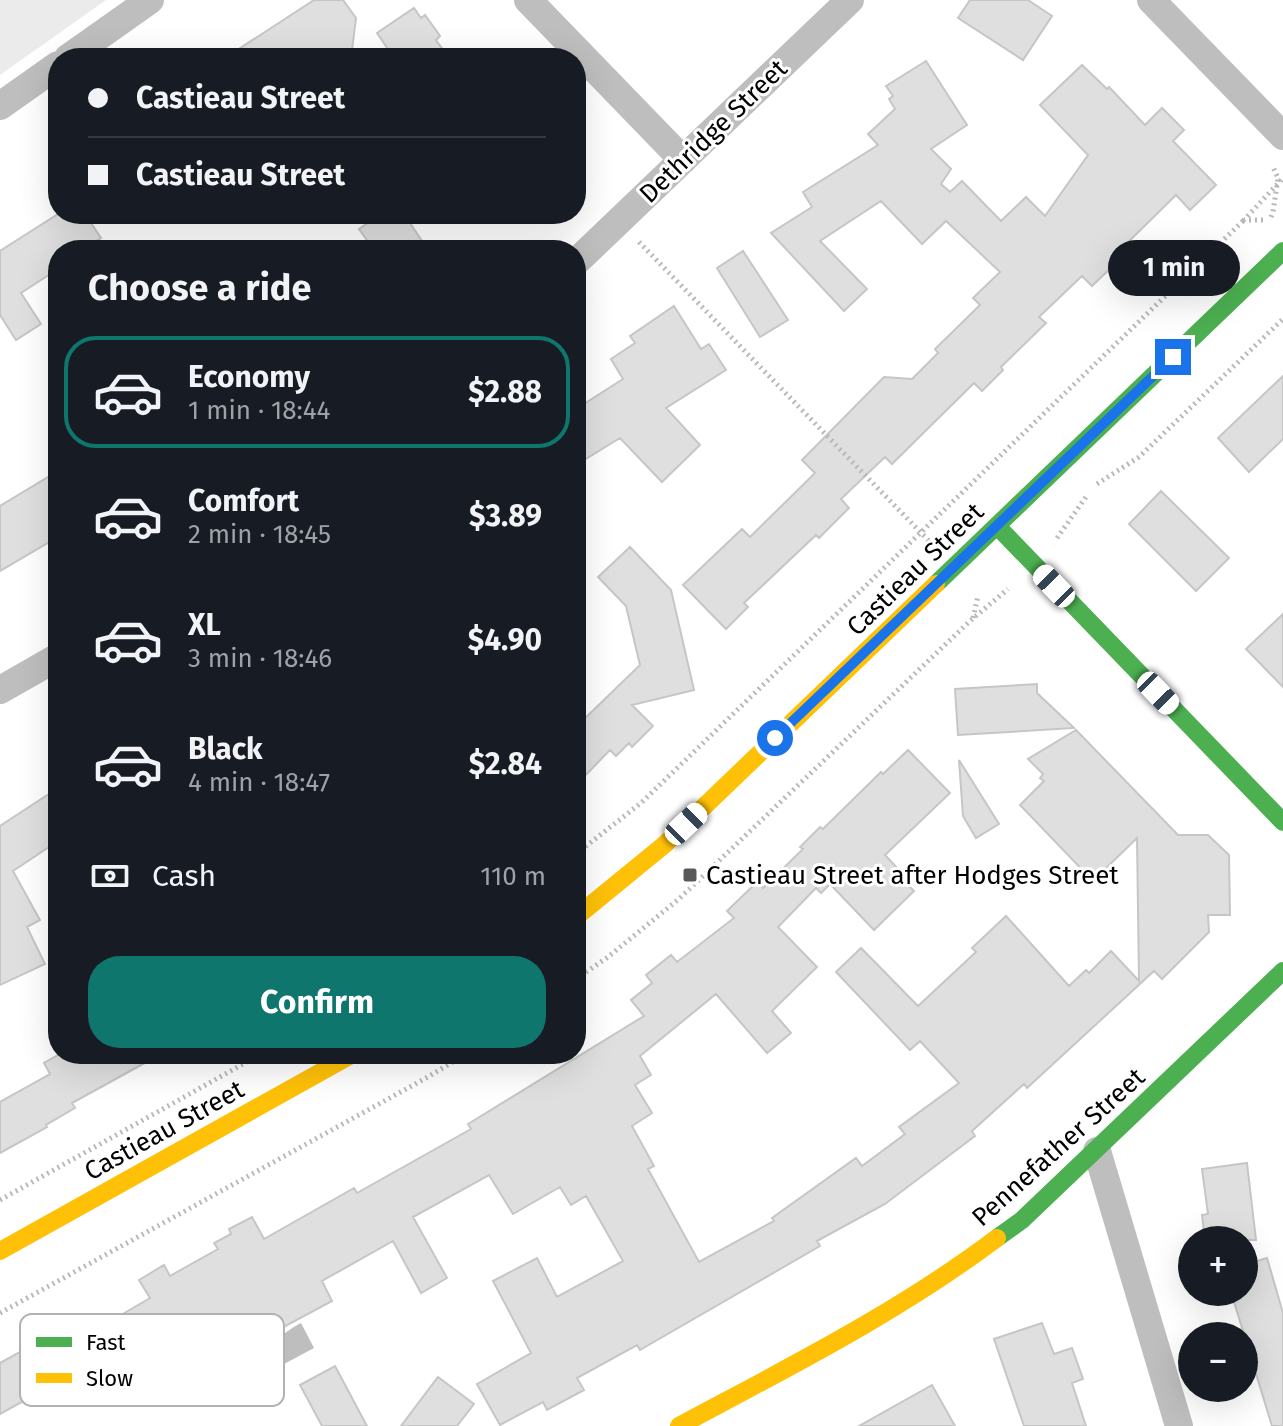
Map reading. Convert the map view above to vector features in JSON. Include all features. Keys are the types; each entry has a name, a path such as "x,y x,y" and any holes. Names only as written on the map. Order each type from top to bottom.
{"street":[{"path":"82,48 150,0"},
{"path":"528,0 574,48"},
{"name":"Dethridge Street","path":"586,252 850,0"},
{"path":"1151,0 1283,136"},
{"path":"586,60 683,160"},
{"path":"0,106 48,72"},
{"name":"Castieau Street","path":"586,909 664,845 1283,251"},
{"path":"997,526 1283,822"},
{"path":"0,690 48,663"},
{"name":"Pennefather Street","path":"679,1426 895,1308 982,1252 1097,1151 1283,971"},
{"name":"Castieau Street","path":"0,1251 335,1064"},
{"path":"1097,1151 1179,1426"}],"path":[{"path":"586,846 641,803 1244,220 1283,178"},
{"path":"1244,220 1271,221 1277,183"},
{"path":"618,221 936,548"},
{"path":"586,972 680,898 972,620 1013,586 1050,548 1091,488 1139,457 1283,319"},
{"path":"993,586 1009,588"},
{"path":"972,620 979,592"},
{"path":"0,1200 243,1064"},
{"path":"0,1313 449,1064"}],"shaded area":[{"path":"0,0 106,0 0,75"},
{"path":"301,1323 314,1348 284,1364 284,1334"}],"building":[{"path":"314,0 343,0 356,18 352,48 240,48"},
{"path":"970,0 1028,0 1052,16 1023,60 958,18"},
{"path":"414,8 421,18 425,15 440,36 436,40 442,48 387,48 377,33"},
{"path":"926,61 967,125 931,149 951,169 941,184 950,192 962,181 1001,221 1026,197 1045,216 1088,155 1040,105 1082,65 1107,89 1109,87 1145,125 1162,108 1184,130 1173,141 1216,185 1190,210 1176,195 1110,260 1114,265 1092,286 1082,276 1039,317 1046,323 1001,367 1003,370 982,391 974,383 892,464 885,457 841,499 849,508 744,603 748,607 726,629 683,585 742,529 750,537 815,473 802,460 884,377 912,379 938,353 935,349 980,305 973,298 1000,272 946,221 922,244 881,201 820,241 867,289 844,311 771,233 812,207 803,192 878,145 868,134 895,109 889,99 893,96 886,86"},
{"path":"48,220 48,224 92,224 101,238 48,240 48,275 21,293 41,324 16,340 0,315 0,251"},
{"path":"366,224 411,224 421,240 367,240 359,229"},
{"path":"743,251 788,320 760,337 717,268"},
{"path":"674,306 701,349 709,344 726,370 666,408 700,445 662,482 620,438 586,459 586,403 623,379 611,359 635,343 630,336"},
{"path":"1283,376 1283,439 1249,472 1218,438"},
{"path":"48,477 48,543 0,571 0,506"},
{"path":"1161,491 1229,558 1196,591 1129,524"},
{"path":"630,547 671,590 694,690 632,705 653,726 632,747 629,743 616,756 610,750 586,775 586,717 640,665 626,606 598,577"},
{"path":"1283,614 1283,687 1246,649"},
{"path":"1037,684 1037,693 1074,728 958,735 955,689"},
{"path":"1076,730 1178,835 1208,835 1229,855 1230,915 1208,915 1209,932 1162,979 1154,971 1027,1088 1024,1084 972,1131 975,1136 885,1204 817,1241 820,1246 640,1350 637,1345 577,1378 584,1390 547,1410 543,1402 500,1425 477,1384 531,1353 493,1281 537,1258 557,1297 623,1261 586,1196 571,1205 560,1187 513,1214 489,1175 413,1217 447,1278 421,1293 393,1241 322,1281 332,1301 284,1327 284,1314 123,1314 150,1298 139,1280 164,1265 170,1276 218,1249 214,1243 231,1234 229,1229 252,1217 264,1239 354,1188 357,1193 471,1129 468,1124 566,1064 586,1064 586,1052 644,1016 631,1000 652,983 646,975 671,955 677,962 734,918 727,911 757,882 763,888 803,849 800,847 820,827 823,829 908,750 950,793 885,855 900,871 897,874 914,891 874,930 830,884 821,893 816,888 778,927 817,967 772,1011 791,1033 767,1053 716,994 640,1056 651,1075 635,1085 652,1113 632,1126 654,1166 648,1169 699,1262 774,1221 772,1218 856,1158 862,1166 905,1134 899,1127 959,1083 920,1041 910,1050 836,972 861,948 918,1006 976,952 972,948 1006,916 1069,986 1086,970 1089,973 1111,951 1139,981 1137,838 1091,879 1020,805 1044,781 1040,778 1043,774 1028,759"},
{"path":"959,760 999,824 976,838 963,816"},
{"path":"48,795 48,848 13,871 40,920 27,927 45,964 0,985 0,826"},
{"path":"44,1063 143,1064 72,1103 75,1108 0,1153 0,1102 50,1074"},
{"path":"1247,1163 1254,1226 1203,1226 1202,1215 1208,1214 1202,1169"},
{"path":"1267,1258 1283,1313 1283,1426 1272,1426 1258,1380 1258,1322 1240,1322 1235,1306 1258,1306 1258,1261"},
{"path":"1042,1323 1054,1354 1072,1348 1083,1379 1072,1383 1086,1426 1024,1426 994,1339"},
{"path":"20,1352 20,1403 0,1414 0,1363"},
{"path":"335,1366 367,1426 322,1426 300,1385"},
{"path":"438,1377 474,1404 457,1426 401,1426"},
{"path":"932,1385 955,1426 859,1426"}],"traffic: fast":[{"path":"936,584 1283,251"},
{"path":"997,526 1283,822"},
{"path":"997,1238 1022,1220 1283,971"}],"traffic: slow":[{"path":"586,909 664,845 936,584"},
{"path":"0,1251 335,1064"},
{"path":"679,1426 882,1315 997,1238"}],"place":[{"name":"Castieau Street after Hodges Street","path":"690,875"}],"route":[{"path":"775,738 1173,357"}]}
